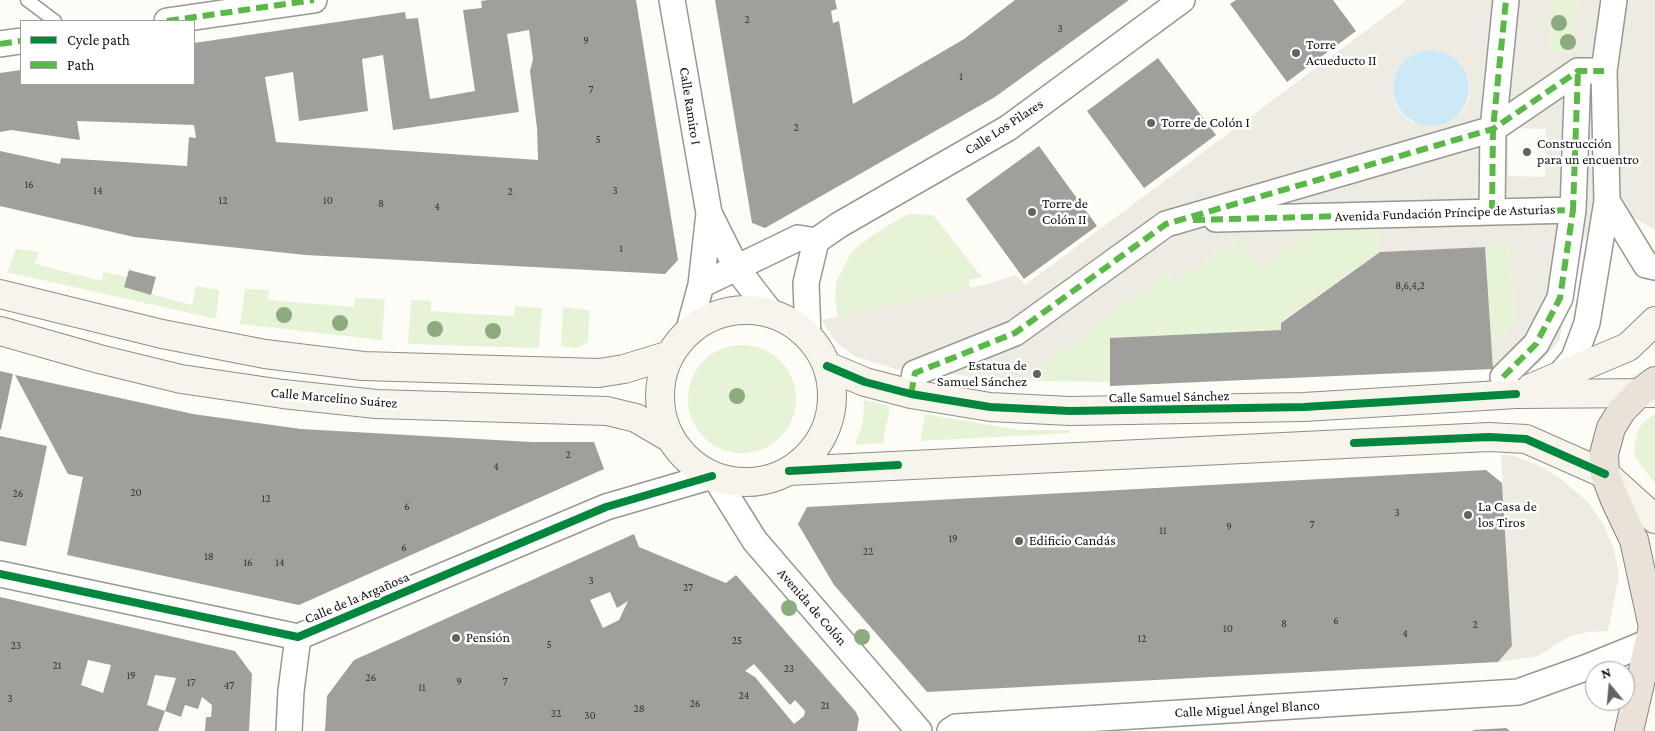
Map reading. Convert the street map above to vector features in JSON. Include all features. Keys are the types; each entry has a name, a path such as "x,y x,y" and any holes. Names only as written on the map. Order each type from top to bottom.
{"highway":[{"path":"1629,731 1653,632 1634,540 1605,474 1604,454 1612,428 1622,410 1650,389"}],"main road":[{"path":"0,294 162,334 265,354 363,366 599,373 624,369 670,355"},
{"path":"742,310 771,313 791,322 808,335 827,366 833,395 828,426 813,452 789,471 766,481 740,482 713,476 688,460 670,438 661,410 661,382 670,355 688,333 713,316 742,310"},
{"path":"1510,385 1560,376 1628,346 1655,320"},
{"name":"Calle Marcelino Suárez","path":"0,331 99,359 181,379 283,394 376,404 607,411 636,418 670,438"},
{"name":"Calle Samuel Sánchez","path":"827,366 865,382 911,394 990,407 1070,411 1304,407 1510,385 1650,389"},
{"path":"789,471 1489,437 1526,439 1605,474 1655,519"}],"street":[{"path":"174,20 314,0"},
{"name":"Calle Ramiro I","path":"672,0 708,213 701,285 688,333"},
{"name":"Calle Los Pilares","path":"816,241 839,225 1008,128 1182,0"},
{"path":"1492,212 1493,130 1506,0"},
{"path":"1560,376 1574,358 1587,323 1607,201 1604,71 1614,0"},
{"path":"0,44 20,41"},
{"path":"1578,71 1604,71"},
{"name":"Avenida Fundación Príncipe de Asturias","path":"911,394 915,373 1015,333 1166,224 1493,130 1578,71"},
{"name":"Avenida Fundación Príncipe de Asturias","path":"1178,220 1572,210 1578,71"},
{"path":"1607,201 1646,265 1655,268"},
{"path":"1510,385 1536,344 1560,298 1572,210"},
{"name":"Calle Ramiro I","path":"708,213 737,269 771,313"},
{"path":"701,285 798,238 816,241 806,283 808,335"},
{"name":"Calle de la Argañosa","path":"0,574 298,637 606,507 713,476"},
{"name":"Avenida de Colón","path":"713,476 747,531 919,731"},
{"name":"Calle Miguel Ángel Blanco","path":"950,731 956,726 1518,692 1543,684 1653,632"},
{"path":"289,731 291,691 298,637"}],"lane":[{"path":"27,0 54,20"}],"green space":[{"path":"1555,0 1578,0 1572,53 1548,49"},
{"path":"908,214 933,215 982,277 969,280 970,288 838,317 835,300 836,283 851,252 877,232"},
{"path":"1380,228 1380,252 1281,322 1281,330 1110,339 1110,382 1044,381 1041,367 1166,273 1176,283 1238,238 1260,267 1314,230"},
{"path":"1509,246 1515,319 1507,334 1491,342 1485,247"},
{"path":"16,249 39,252 35,264 102,281 104,272 127,277 125,287 192,305 196,286 219,290 216,319 7,272"},
{"path":"245,289 269,290 268,300 354,307 355,298 385,299 382,340 240,324"},
{"path":"411,300 431,301 431,311 471,314 514,316 515,306 542,308 539,348 408,344"},
{"path":"563,307 590,310 588,342 578,348 561,346"},
{"path":"742,345 763,349 780,361 792,378 796,399 792,420 780,437 763,449 742,453 721,449 704,437 692,420 688,399 692,378 704,361 721,349"},
{"path":"864,400 890,406 883,443 855,445 863,423"},
{"path":"925,414 1020,430 1070,430 1070,433 920,441"},
{"path":"1655,414 1655,484 1635,457 1634,448 1638,430 1644,421"}],"shaded area":[{"path":"1407,0 1555,0 1548,49 1571,53 1578,0 1655,0 1655,230 1607,202 1581,245 1559,341 1539,364 1503,377 1494,377 1491,342 1507,334 1515,319 1509,246 1380,252 1379,228 1314,230 1260,267 1237,238 1176,283 1166,273 1042,367 1044,381 902,371 854,356 835,341 822,320 988,284 1016,275 1025,285","holes":["1426,50 1438,50 1460,63 1467,75 1470,88 1468,101 1461,113 1413,123 1403,115 1396,105 1393,94 1393,82 1397,70 1404,61 1414,54","1508,128 1546,129 1545,177 1508,176"]},
{"path":"1501,455 1511,455 1538,465 1561,479 1589,503 1604,526 1614,549 1619,576 1608,631 1588,632 1570,636 1538,656 1498,662 1512,646"}],"water":[{"path":"1424,50 1438,50 1452,56 1463,67 1469,81 1466,103 1458,115 1438,126 1424,126 1410,120 1399,109 1393,95 1393,81 1399,67 1410,56"}],"building":[{"path":"488,0 636,0 678,260 665,274 306,255 134,237 0,206 0,151 60,164 61,158 187,166 189,137 196,138 194,125 77,121 80,140 11,130 0,132 0,73 20,70 20,85 195,85 195,43 405,12 406,19 418,18 430,99 475,91 463,10 482,8 481,1","holes":["529,30 533,59 530,71 537,128 538,160 276,142 265,77 293,72 299,121 368,111 362,59 383,55 393,130 519,112 507,34"]},
{"path":"715,0 835,0 837,9 831,11 833,23 839,21 853,104 964,39 1015,0 1129,0 995,97 765,228 752,223"},
{"name":"Torre Acueducto II","path":"1236,0 1333,0 1356,31 1287,82 1230,4"},
{"name":"Torre de Colón I","path":"1158,58 1216,135 1144,188 1087,111"},
{"name":"Torre de Colón II","path":"1039,146 1097,226 1024,279 966,199"},
{"path":"1485,247 1493,369 1110,386 1110,338 1281,330 1281,323 1380,252"},
{"path":"129,270 156,277 151,295 124,287"},
{"path":"0,371 13,374 1,430 0,429"},
{"path":"15,375 193,414 301,429 531,442 594,442 604,469 299,605 67,555 83,477 68,474"},
{"path":"0,436 47,446 26,546 0,541"},
{"path":"1486,470 1502,483 1512,646 1498,662 927,692 834,585 798,524 807,507"},
{"path":"634,534 639,547 726,583 736,575 856,712 859,719 857,731 325,731 327,696 354,660","holes":["610,592 617,608 628,601 619,620 603,628 590,600","754,664 790,705 795,700 805,711 804,716 794,724 755,677 745,671"]},
{"path":"0,597 235,651 252,674 249,731 205,731 206,717 211,717 212,705 202,697 198,709 185,705 181,717 165,711 158,731 0,731","holes":["88,660 111,665 103,693 81,685","155,675 176,678 165,711 147,705"]},
{"path":"1506,728 1510,731 1473,731 1473,730"}],"marked path":[{"path":"174,20 314,0"},
{"path":"1492,212 1493,129 1506,0"},
{"path":"0,44 20,41"},
{"path":"1193,220 1573,210 1578,71"},
{"path":"911,394 915,373 1015,333 1166,224 1493,129 1578,71 1604,71"},
{"path":"1503,377 1536,344 1560,298 1573,210"}],"cycle path":[{"path":"827,366 865,382 911,394 990,407 1070,411 1304,407 1516,394"},
{"path":"1354,443 1489,437 1526,439 1605,474"},
{"path":"789,471 898,465"},
{"path":"0,574 298,637 606,507 712,476"}],"place":[{"name":"Torre Acueducto II","path":"1296,53"},
{"name":"Torre de Colón I","path":"1151,123"},
{"name":"Construcción para un encuentro","path":"1527,152"},
{"name":"Torre de Colón II","path":"1032,212"},
{"name":"Estatua de Samuel Sánchez","path":"1037,374"},
{"name":"La Casa de los Tiros","path":"1468,515"},
{"name":"Edificio Candás","path":"1019,541"},
{"name":"Pensión","path":"456,638"}]}
